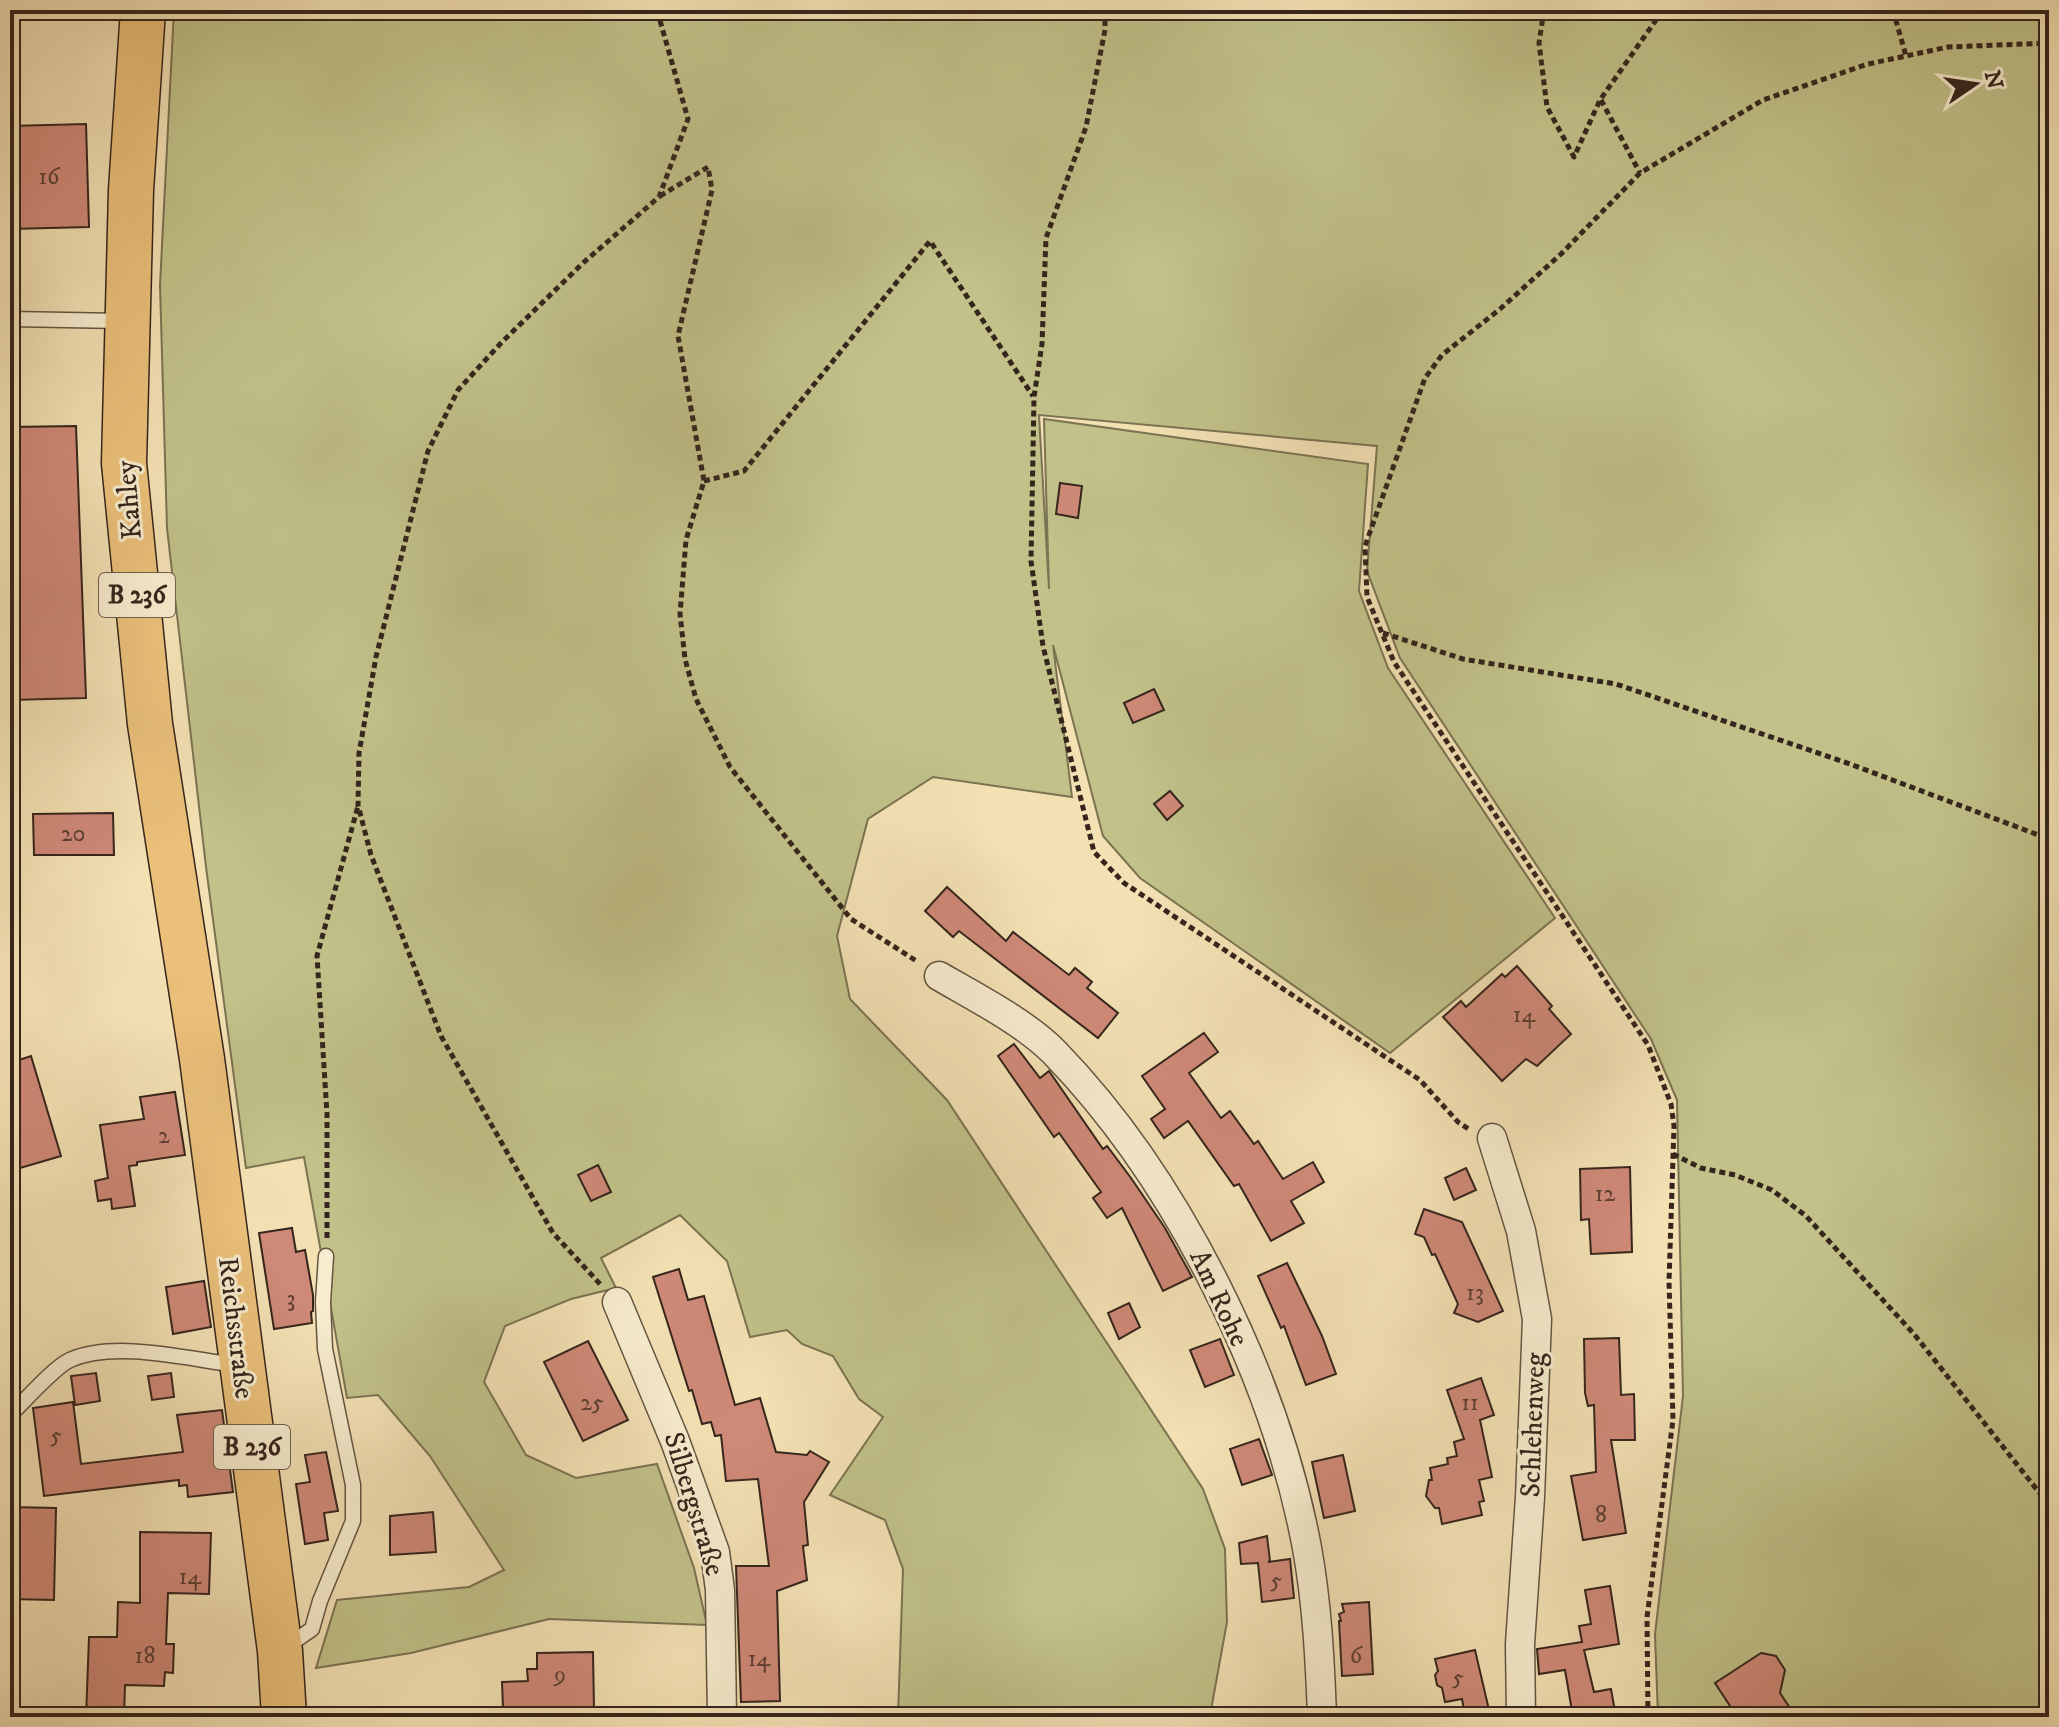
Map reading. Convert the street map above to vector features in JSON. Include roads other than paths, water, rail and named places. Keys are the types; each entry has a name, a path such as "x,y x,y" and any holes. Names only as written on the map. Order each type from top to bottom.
{"main road":[{"name":"Kahley","path":"143,10 131,190 124,463 150,724 217,1176"},
{"name":"Reichsstraße","path":"217,1176 280,1651 284,1717"}],"street":[{"name":"Am Rohe","path":"939,976 1005,1015 1053,1051 1142,1158 1185,1227 1226,1303 1285,1460 1307,1549 1321,1674 1322,1717"},
{"name":"Schlehenweg","path":"1493,1142 1521,1231 1537,1319 1520,1644 1521,1717"},
{"name":"Silbergstraße","path":"617,1302 675,1441 715,1552 720,1590 722,1717"}],"lane":[{"path":"10,319 126,322"},
{"path":"280,1651 312,1629 320,1601 353,1521 353,1485 325,1349 323,1302 326,1256"},
{"path":"10,1415 67,1361 90,1354 129,1352 241,1365"}]}
